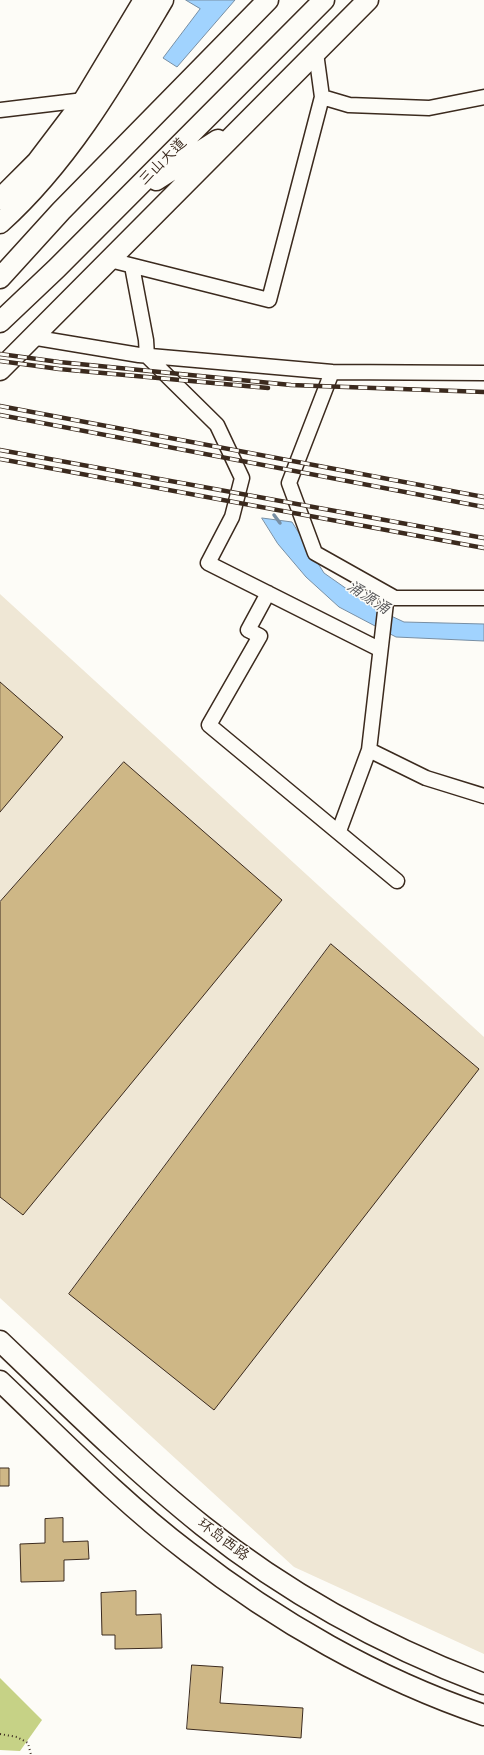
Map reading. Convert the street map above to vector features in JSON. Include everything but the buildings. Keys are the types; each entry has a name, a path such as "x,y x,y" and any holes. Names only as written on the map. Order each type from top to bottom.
{"main road":[{"path":"0,198 37,162 84,100 144,0"},
{"path":"0,223 34,190 70,145 106,94 163,0"},
{"path":"224,44 260,0"},
{"path":"0,278 61,211 268,0"},
{"name":"三山大道","path":"0,322 324,0"},
{"path":"0,370 31,337 110,260 368,0"},
{"path":"125,199 247,122"},
{"name":"环岛西路","path":"0,1341 84,1422 179,1505 227,1544 281,1581 338,1615 408,1652 477,1682"},
{"name":"环岛西路","path":"0,1381 156,1526 219,1576 278,1614 353,1657 386,1674 459,1706 484,1715"},
{"path":"459,1706 477,1682"}],"street":[{"path":"110,260 269,300 322,97 316,53"},
{"path":"322,97 349,104 429,108 484,97"},
{"path":"0,110 84,100"},
{"path":"132,266 146,340 147,356 217,425 242,478 232,517 208,563 268,593 380,642"},
{"path":"31,337 147,356 332,372 484,374"},
{"path":"332,372 289,483 315,553 386,600 395,598 484,598"},
{"path":"268,593 248,630 260,636 209,725 339,831 397,881"},
{"path":"339,831 369,750 380,642 386,600"},
{"path":"369,750 426,778 484,796"}],"path":[{"path":"0,1734 17,1737 28,1743 31,1755"}],"shaded area":[{"path":"0,594 484,1037 484,1654 294,1567 0,1298"}],"green space":[{"path":"0,1678 42,1720 20,1751 0,1750"}],"water":[{"path":"186,0 235,0 177,67 163,58 200,9"},
{"path":"262,518 292,522 324,573 374,608 404,622 484,624 484,641 396,637 339,607 306,577 278,544"}],"waterway":[{"name":"涌源涌","path":"274,515 280,523"}],"railway":[{"path":"0,354 59,362 291,385 484,392"},
{"path":"0,361 59,369 268,388"},
{"path":"0,406 484,497"},
{"path":"0,415 484,507"},
{"path":"0,450 484,538"},
{"path":"0,459 484,548"}]}
